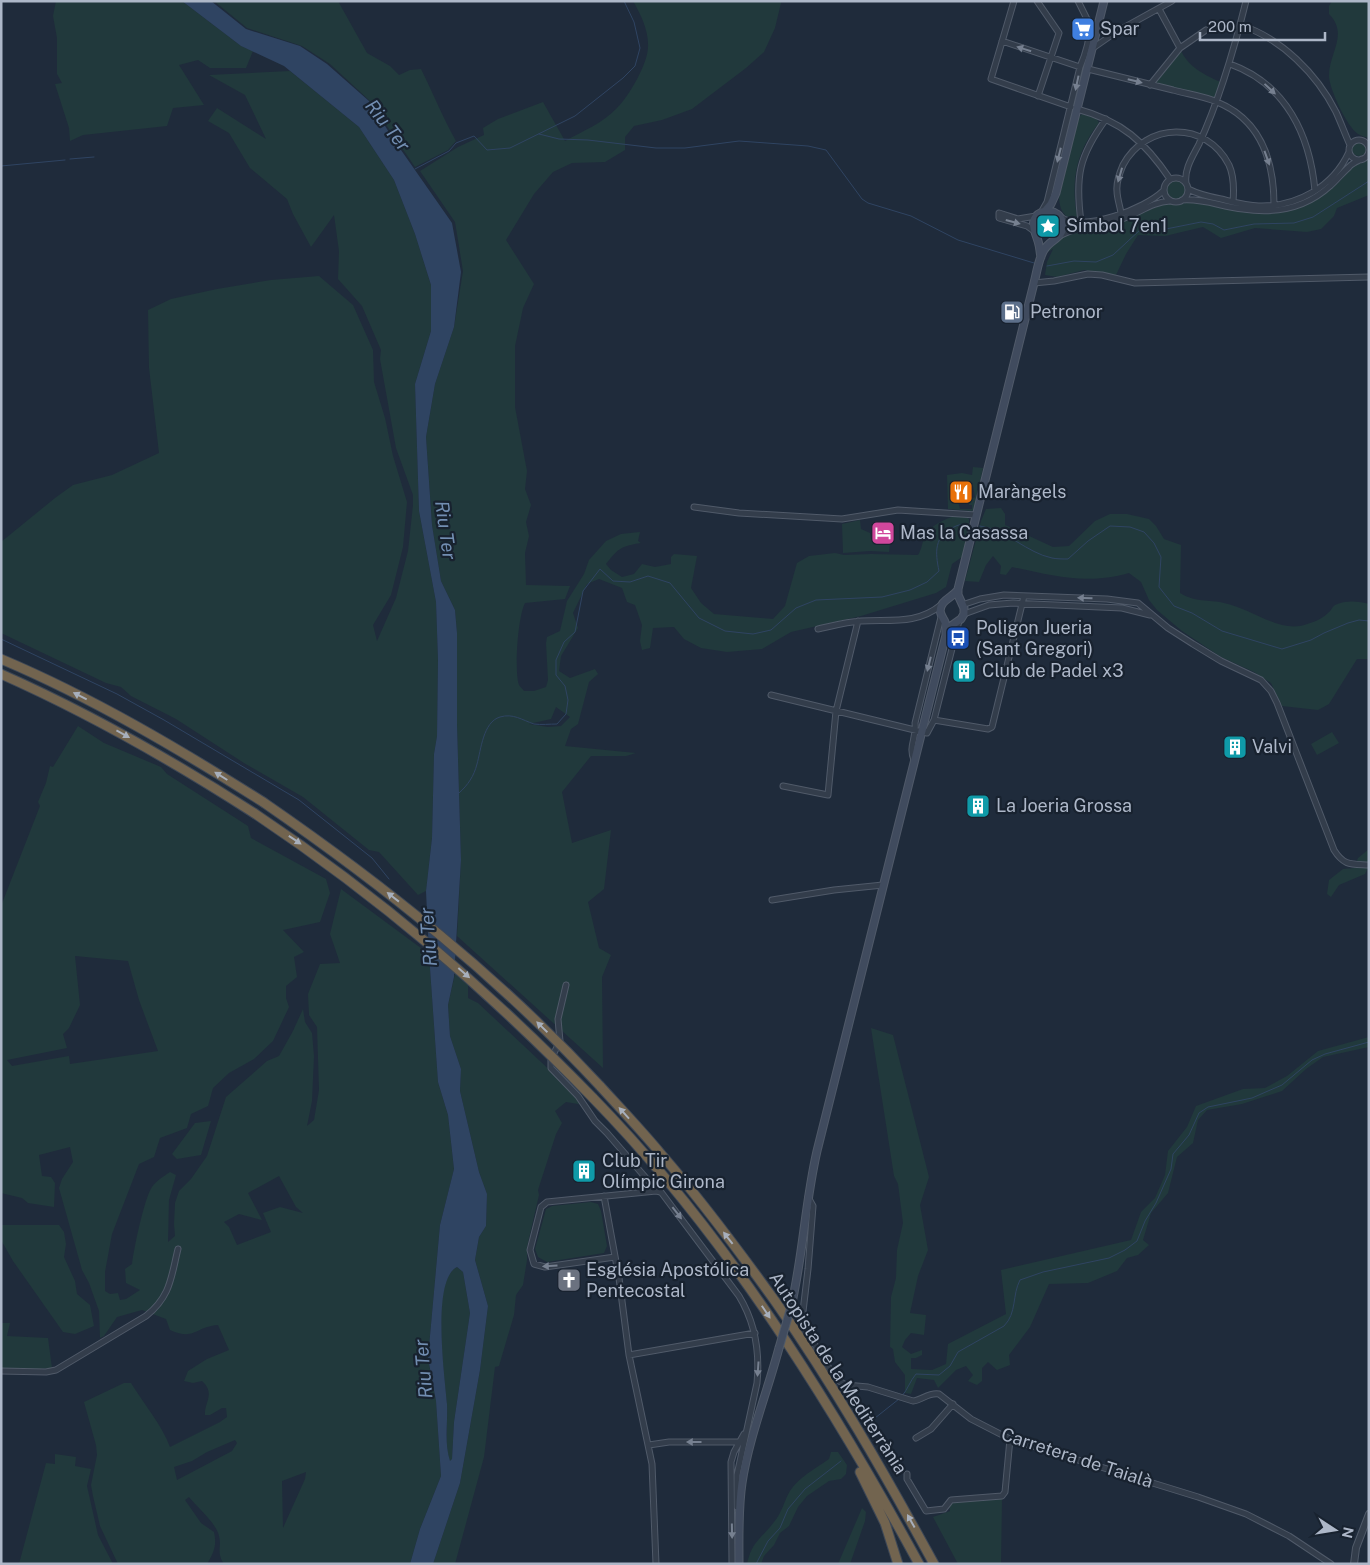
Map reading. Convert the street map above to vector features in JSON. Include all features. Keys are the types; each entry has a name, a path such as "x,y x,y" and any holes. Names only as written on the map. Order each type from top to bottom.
{"highway":[{"name":"Autopista de la Mediterrània","path":"1,659 116,715 184,753 263,802 362,872 441,935 543,1028 600,1086 661,1154 699,1200 775,1301 854,1424 934,1564"},
{"name":"Autopista de la Mediterrània","path":"1,674 84,713 134,740 254,813 336,869 433,946 517,1021 593,1098 648,1159 726,1257 790,1347 844,1433 919,1564"},
{"path":"844,1433 853,1458 874,1497 885,1523 898,1564"}],"main road":[{"path":"1041,257 1033,223 1040,213 1051,204 1056,193 1074,108 1088,69 1093,48 1094,26 1104,1"},
{"path":"739,1564 740,1497 747,1458 791,1307 799,1269 808,1196 817,1151 914,760 919,732 946,635 964,614 958,589 1034,283 1045,247 1060,235 1063,227 1056,193"},
{"path":"1040,213 1053,212 1061,219"},
{"path":"1035,234 1043,241 1051,241"},
{"path":"946,635 940,611 942,604 958,589"},
{"path":"949,599 955,599 961,603"},
{"path":"942,618 950,623 957,622"}],"street":[{"path":"1014,1 991,80 1106,119 1124,128 1156,158 1170,179"},
{"path":"1038,1 1059,32 1038,96"},
{"path":"1078,1 1094,26 1111,33 1116,32"},
{"path":"1093,48 1116,32 1172,1"},
{"path":"1156,203 1163,192 1165,184 1170,179 1178,178 1186,171 1202,138 1230,64 1246,1"},
{"path":"1159,9 1180,48"},
{"path":"1240,25 1254,30 1297,59 1319,84 1336,112 1350,145 1349,166"},
{"path":"1035,234 1027,226 998,218 999,213 1018,219 1040,213 1047,202 1074,108 1080,67 1094,26"},
{"path":"1150,85 1180,48 1206,30"},
{"path":"1002,41 1080,67"},
{"path":"1230,64 1248,72 1264,83 1279,97 1291,113 1302,132 1309,152 1315,191"},
{"path":"1088,69 1217,102 1238,113 1250,125 1261,141 1270,162 1274,181 1274,205"},
{"path":"1081,225 1078,187 1081,165 1089,146 1106,119"},
{"path":"1121,213 1116,190 1120,172 1128,156 1141,142 1168,132 1186,132 1202,138 1222,154 1229,165 1233,178 1233,202"},
{"path":"1061,219 1081,225 1120,220 1156,203 1196,199 1239,209 1277,211 1314,198 1342,176 1349,166 1367,156 1367,144 1356,140 1350,145"},
{"path":"1188,191 1259,206 1288,203 1303,198 1315,191 1336,174 1344,164 1349,153"},
{"path":"1349,153 1357,159 1362,159"},
{"path":"1186,171 1188,191 1196,199"},
{"path":"1178,178 1186,183"},
{"path":"1182,200 1188,191"},
{"path":"1060,235 1081,225 1121,213 1163,192"},
{"path":"1163,192 1170,201"},
{"path":"1034,283 1088,274 1102,275 1135,283 1369,277"},
{"path":"694,507 739,513 842,519 898,510 976,517"},
{"path":"961,603 999,595 1118,599 1138,603 1168,628 1222,661 1261,680 1266,684 1277,703 1334,850 1344,862 1369,865"},
{"path":"934,720 988,729 992,727 1024,596"},
{"path":"964,614 989,605 1023,603 1117,607 1152,616"},
{"path":"1136,611 1139,607 1138,603"},
{"path":"928,614 942,604"},
{"path":"818,630 858,621 906,620 928,614 935,614 942,618 915,723 919,732"},
{"path":"783,786 828,795 836,711 858,621"},
{"path":"771,695 927,734 934,720 957,622"},
{"path":"772,900 834,890 883,885"},
{"path":"566,985 558,1013 560,1041 551,1059 551,1068 582,1100 599,1126 652,1185 661,1192 739,1296 750,1317 755,1333 759,1351 758,1377 745,1433 731,1462 732,1564"},
{"path":"615,1257 545,1267 534,1264 530,1250 541,1207 547,1202 661,1192"},
{"path":"604,1196 629,1355 649,1445 654,1482 656,1564"},
{"name":"Carretera de Taialà","path":"808,1196 813,1206 802,1320 804,1327 834,1376 840,1382 846,1385 864,1386 913,1401 920,1400 934,1393 939,1394 971,1419 1010,1440 1198,1497 1246,1514 1289,1536 1331,1564"},
{"path":"1,1371 46,1372 56,1370 146,1316 166,1295 170,1286 178,1249"},
{"path":"629,1355 755,1333"},
{"path":"916,1438 931,1429 953,1404"},
{"path":"907,1474 907,1479 926,1511 944,1509 951,1500 1002,1496 1005,1492 1010,1440"},
{"path":"649,1445 669,1442 741,1442"},
{"path":"739,1525 736,1484 741,1442"},
{"path":"1354,1564 1356,1548 1369,1514"}],"green space":[{"path":"56,1 182,1 241,46 253,51 246,68 210,68 198,60 179,65 204,105 173,108 167,126 83,135 70,141 69,128 55,84 62,83 57,74 57,38 53,16"},
{"path":"214,1 338,1 367,53 390,66 399,75 410,70 421,69 456,141 448,150 415,167 370,101 330,64 302,46 247,28"},
{"path":"633,1 781,1 781,3 775,28 764,52 746,68 692,109 662,120 634,126 625,137 625,150 605,162 572,163 553,172 534,194 506,240 534,284 523,308 515,346 515,407 527,471 525,489 531,505 526,522 529,536 525,553 526,585 570,586 565,599 525,603 520,619 517,644 519,686 524,691 534,691 546,687 548,680 547,637 560,631 567,601 584,574 589,560 606,541 621,534 640,532 638,541 641,543 629,545 621,549 606,564 611,570 622,577 634,574 642,564 655,567 671,564 671,557 674,554 697,556 691,588 701,603 714,614 773,619 785,606 797,563 809,556 835,553 844,555 918,555 928,531 942,521 963,513 969,519 969,529 962,557 952,564 946,587 936,593 861,616 791,632 762,649 727,652 701,648 684,639 674,627 653,628 650,648 642,650 640,641 642,625 635,605 627,602 622,588 599,579 587,584 573,613 578,628 561,656 559,671 570,678 595,669 598,674 589,682 578,724 571,729 565,746 636,753 626,756 591,756 562,792 572,843 611,830 604,889 588,902 599,948 611,955 602,977 603,1068 457,936 461,860 457,724 457,633 455,610 441,581 432,525 426,437 435,384 454,327 463,271 455,222 420,171 458,147 484,135 483,128 498,119 543,102 565,141 606,118 627,96 637,80 647,55 647,35 644,23","holes":["556,707 570,717 561,726 548,727 529,724 551,719"]},
{"path":"1332,1 1369,1 1369,138 1358,134 1349,124 1339,107 1330,82 1330,68 1338,36 1335,21 1329,14 1329,6"},
{"path":"1180,48 1192,65 1204,74 1223,83 1217,101 1150,85"},
{"path":"290,71 359,127 394,180 415,234 431,285 431,331 415,384 419,511 436,602 438,660 437,736 434,754 432,838 426,891 418,895 379,852 369,850 303,797 244,763 176,719 131,696 121,687 106,683 1,633 1,542 73,485 112,475 159,453 149,368 148,310 171,299 217,289 271,280 319,276 353,305 373,350 374,382 407,502 403,547 391,595 373,625 377,641 396,598 408,551 413,505 413,495 396,448 380,359 381,350 362,306 338,279 339,251 334,215 311,247 287,199 250,168 229,133 208,121 217,108 266,139 245,95 209,75"},
{"path":"1082,114 1097,119 1099,123 1083,148 1077,167 1075,196 1077,216 1074,220 1067,217 1063,212 1059,198 1079,117"},
{"path":"1359,142 1364,144 1366,149 1364,154 1359,156 1354,154 1352,149 1354,144"},
{"path":"1369,157 1369,195 1337,208 1334,216 1321,229 1307,232 1255,228 1221,238 1203,227 1165,236 1138,235 1116,275 1084,270 1057,277 1045,275 1047,262 1053,249 1044,254 1045,250 1065,235 1123,221 1166,203 1178,205 1197,202 1250,213 1283,212 1298,208 1314,200 1334,187 1355,165"},
{"path":"1172,181 1180,181 1185,186 1183,197 1172,199 1167,194 1167,186"},
{"path":"1044,215 1052,215 1059,222 1059,230 1052,237 1044,237 1037,230 1037,222"},
{"path":"973,467 983,468 974,510 948,509 947,475 962,473 972,475","holes":["970,481 970,486 973,486 975,497 966,499 966,503 972,505 972,509 960,509 957,498 965,496 965,482"]},
{"path":"1001,508 1005,514 1005,525 1053,547 1069,546 1095,521 1110,514 1127,514 1149,519 1164,539 1181,545 1180,593 1197,600 1233,606 1282,625 1300,626 1311,623 1329,612 1335,605 1343,602 1369,604 1369,659 1357,659 1329,704 1318,710 1282,706 1271,683 1254,672 1221,657 1182,631 1157,610 1149,600 1141,582 1129,573 1113,577 1084,579 1056,576 1012,567 1006,575 1000,574 1001,566 993,556 986,565 979,582 965,581 986,509"},
{"path":"860,520 861,529 870,533 871,539 890,543 889,552 843,553 842,524"},
{"path":"78,726 104,743 161,767 167,774 248,826 251,838 326,879 330,893 320,922 283,930 304,952 294,957 297,977 286,986 286,998 289,1007 273,1041 254,1059 229,1073 213,1088 208,1106 191,1114 187,1128 160,1138 154,1157 139,1164 112,1234 105,1272 105,1291 110,1294 118,1293 120,1300 126,1299 140,1290 126,1283 125,1269 132,1264 143,1212 152,1187 170,1172 176,1175 169,1200 168,1242 175,1236 175,1203 179,1191 191,1179 207,1156 226,1097 267,1061 279,1056 303,1009 305,1022 312,1033 314,1056 312,1101 307,1126 314,1120 319,1090 317,1027 309,1015 308,994 320,964 340,963 330,934 341,889 429,954 438,1082 448,1115 454,1169 440,1225 428,1358 436,1401 441,1476 420,1529 410,1564 224,1564 220,1556 220,1540 217,1531 211,1521 189,1497 185,1500 201,1523 214,1532 214,1549 207,1564 118,1564 100,1526 91,1485 97,1455 96,1445 84,1402 124,1383 131,1383 157,1422 170,1447 227,1417 226,1408 222,1408 210,1415 205,1415 209,1394 206,1386 202,1381 193,1383 184,1381 188,1371 207,1359 229,1350 218,1325 190,1334 178,1333 170,1330 166,1319 142,1310 117,1317 104,1336 100,1338 99,1311 82,1270 59,1188 62,1179 73,1162 70,1147 39,1155 42,1176 51,1177 55,1183 54,1207 28,1203 22,1198 1,1193 1,906 40,806 38,802 46,783 50,766 53,767","holes":["75,956 128,961 139,1000 158,1051 70,1064 69,1056 12,1066 7,1060 67,1048 63,1034 69,1028 80,1005","279,1176 296,1207 303,1213 280,1207 263,1213 271,1232 237,1245 229,1227 224,1222 239,1214 262,1220 248,1193","235,1440 237,1443 232,1451 177,1480 174,1467 192,1461 207,1452","306,1472 305,1479 283,1528 282,1481"]},
{"path":"1332,732 1339,743 1317,755 1311,744"},
{"path":"1369,849 1369,866 1365,874 1339,885 1331,897 1327,894 1329,880 1343,869 1354,868 1358,858"},
{"path":"455,974 468,985 468,998 478,1003 573,1092 584,1105 566,1102 555,1111 562,1123 556,1134 538,1190 539,1195 527,1247 523,1285 516,1295 514,1315 499,1366 495,1367 484,1457 455,1564 433,1564 460,1483 480,1370 488,1306 475,1260 479,1237 486,1226 487,1194 479,1172 460,1091 461,1069 450,1036 448,1005"},
{"path":"871,1028 893,1035 929,1177 920,1205 928,1250 918,1276 910,1313 926,1315 924,1335 911,1333 902,1347 911,1354 922,1350 922,1355 911,1358 911,1369 932,1370 946,1364 948,1344 1006,1314 1001,1270 1131,1240 1141,1212 1155,1198 1165,1175 1168,1151 1187,1127 1196,1106 1243,1089 1265,1088 1287,1076 1318,1051 1369,1037 1369,1047 1323,1057 1306,1069 1282,1091 1242,1104 1207,1110 1198,1120 1193,1143 1177,1157 1168,1193 1151,1213 1143,1240 1149,1245 1138,1255 1127,1258 1117,1271 1088,1283 1049,1284 1030,1327 1009,1355 1010,1365 997,1370 988,1362 982,1368 982,1381 977,1385 968,1381 973,1375 966,1366 956,1370 938,1388 934,1380 917,1378 911,1394 905,1393 905,1375 895,1362 893,1349 890,1347 891,1297 896,1278 897,1250 903,1223"},
{"path":"211,1121 201,1155 177,1159 172,1154 195,1123"},
{"path":"591,1202 598,1204 601,1211 607,1246 604,1253 547,1262 538,1257 535,1249 546,1209 552,1206"},
{"path":"1,1225 59,1225 64,1232 66,1244 64,1257 75,1281 77,1294 90,1305 94,1326 75,1334 63,1332 13,1261 1,1240"},
{"path":"457,1267 463,1272 470,1313 454,1422 452,1459 450,1462 447,1441 447,1405 442,1353 441,1309 444,1290 449,1276"},
{"path":"1,1323 10,1323 7,1336 48,1338 52,1368 26,1370 1,1368"},
{"path":"831,1452 838,1452 847,1465 846,1474 841,1479 829,1481 807,1496 798,1507 789,1526 780,1533 774,1545 764,1556 761,1564 747,1564 751,1550 777,1518 793,1486 829,1459"},
{"path":"55,1454 76,1457 75,1466 91,1469 87,1486 98,1535 113,1564 19,1564 46,1463 55,1464"},
{"path":"1002,1499 1001,1564 958,1564 933,1517 950,1511 949,1505 954,1502"},
{"path":"862,1508 866,1512 865,1521 850,1564 838,1564"}],"water":[{"path":"182,1 211,1 246,29 300,46 327,64 369,101 452,223 461,272 454,327 435,384 426,437 432,525 441,581 455,610 457,633 457,724 461,860 454,977 448,1005 450,1036 461,1069 460,1091 479,1172 487,1194 486,1226 479,1237 475,1260 488,1306 480,1370 460,1483 433,1564 410,1564 420,1529 441,1476 436,1401 428,1358 440,1225 454,1169 448,1115 438,1082 426,891 432,838 434,754 437,736 438,660 436,602 419,511 415,384 431,331 431,285 415,234 394,180 359,127 284,66 241,46","holes":["457,1267 463,1272 470,1313 454,1422 452,1459 450,1461 442,1353 442,1309 444,1290 449,1276"]}],"waterway":[{"path":"415,169 449,151 456,143 474,136 487,150 510,148 575,116 623,78 635,66 640,48 634,22 624,1"},
{"path":"539,134 559,139 588,140 656,148 685,148 739,141 808,146 826,150 862,199 868,203 911,216 958,240 1034,263"},
{"path":"70,159 94,157"},
{"path":"1,166 65,160"},
{"path":"1047,266 1074,261 1096,262 1113,255 1141,229 1166,229 1201,222 1213,224 1224,230 1254,224 1294,223 1313,217 1369,181"},
{"path":"459,793 472,776 486,730 494,720 509,716 534,724 557,724 566,714 568,700 565,686 556,675 556,660 564,642 575,632 583,591 600,569 613,581 630,582 648,576 670,583 699,618 725,631 753,634 771,630 796,608 816,600 882,597 910,590 927,582 939,571 937,557 939,540 947,531 958,525 970,525"},
{"path":"980,526 999,532 1043,555 1060,559 1068,559 1088,541 1110,526 1130,527 1144,532 1154,543 1161,557 1159,587 1174,606 1192,613 1222,631 1282,649 1311,640 1348,623 1359,620 1369,621"},
{"path":"1,639 117,694 299,800 372,858 389,879"},
{"path":"902,1396 916,1374 939,1375 950,1366 958,1352 1004,1326 1013,1310 1020,1280 1043,1272 1109,1258 1137,1241 1171,1169 1173,1154 1189,1135 1199,1113 1208,1107 1252,1098 1282,1085 1312,1060 1325,1054 1369,1042"},
{"path":"870,1422 899,1399"},
{"path":"756,1564 768,1541 780,1528 788,1509 805,1489 841,1461"}],"place":[{"name":"Spar","path":"1083,29"},
{"name":"Símbol 7en1","path":"1048,226"},
{"name":"Petronor","path":"1012,312"},
{"name":"Maràngels","path":"961,492"},
{"name":"Mas la Casassa","path":"883,533"},
{"name":"Poligon Jueria (Sant Gregori)","path":"958,638"},
{"name":"Club de Padel x3","path":"964,671"},
{"name":"Valvi","path":"1235,747"},
{"name":"La Joeria Grossa","path":"978,806"},
{"name":"Club Tir Olímpic Girona","path":"584,1171"},
{"name":"Església Apostólica Pentecostal","path":"569,1280"}],"water label":[{"name":"Riu Ter","path":"388,125"},
{"name":"Riu Ter","path":"446,530"},
{"name":"Riu Ter","path":"428,937"},
{"name":"Riu Ter","path":"423,1369"}]}
